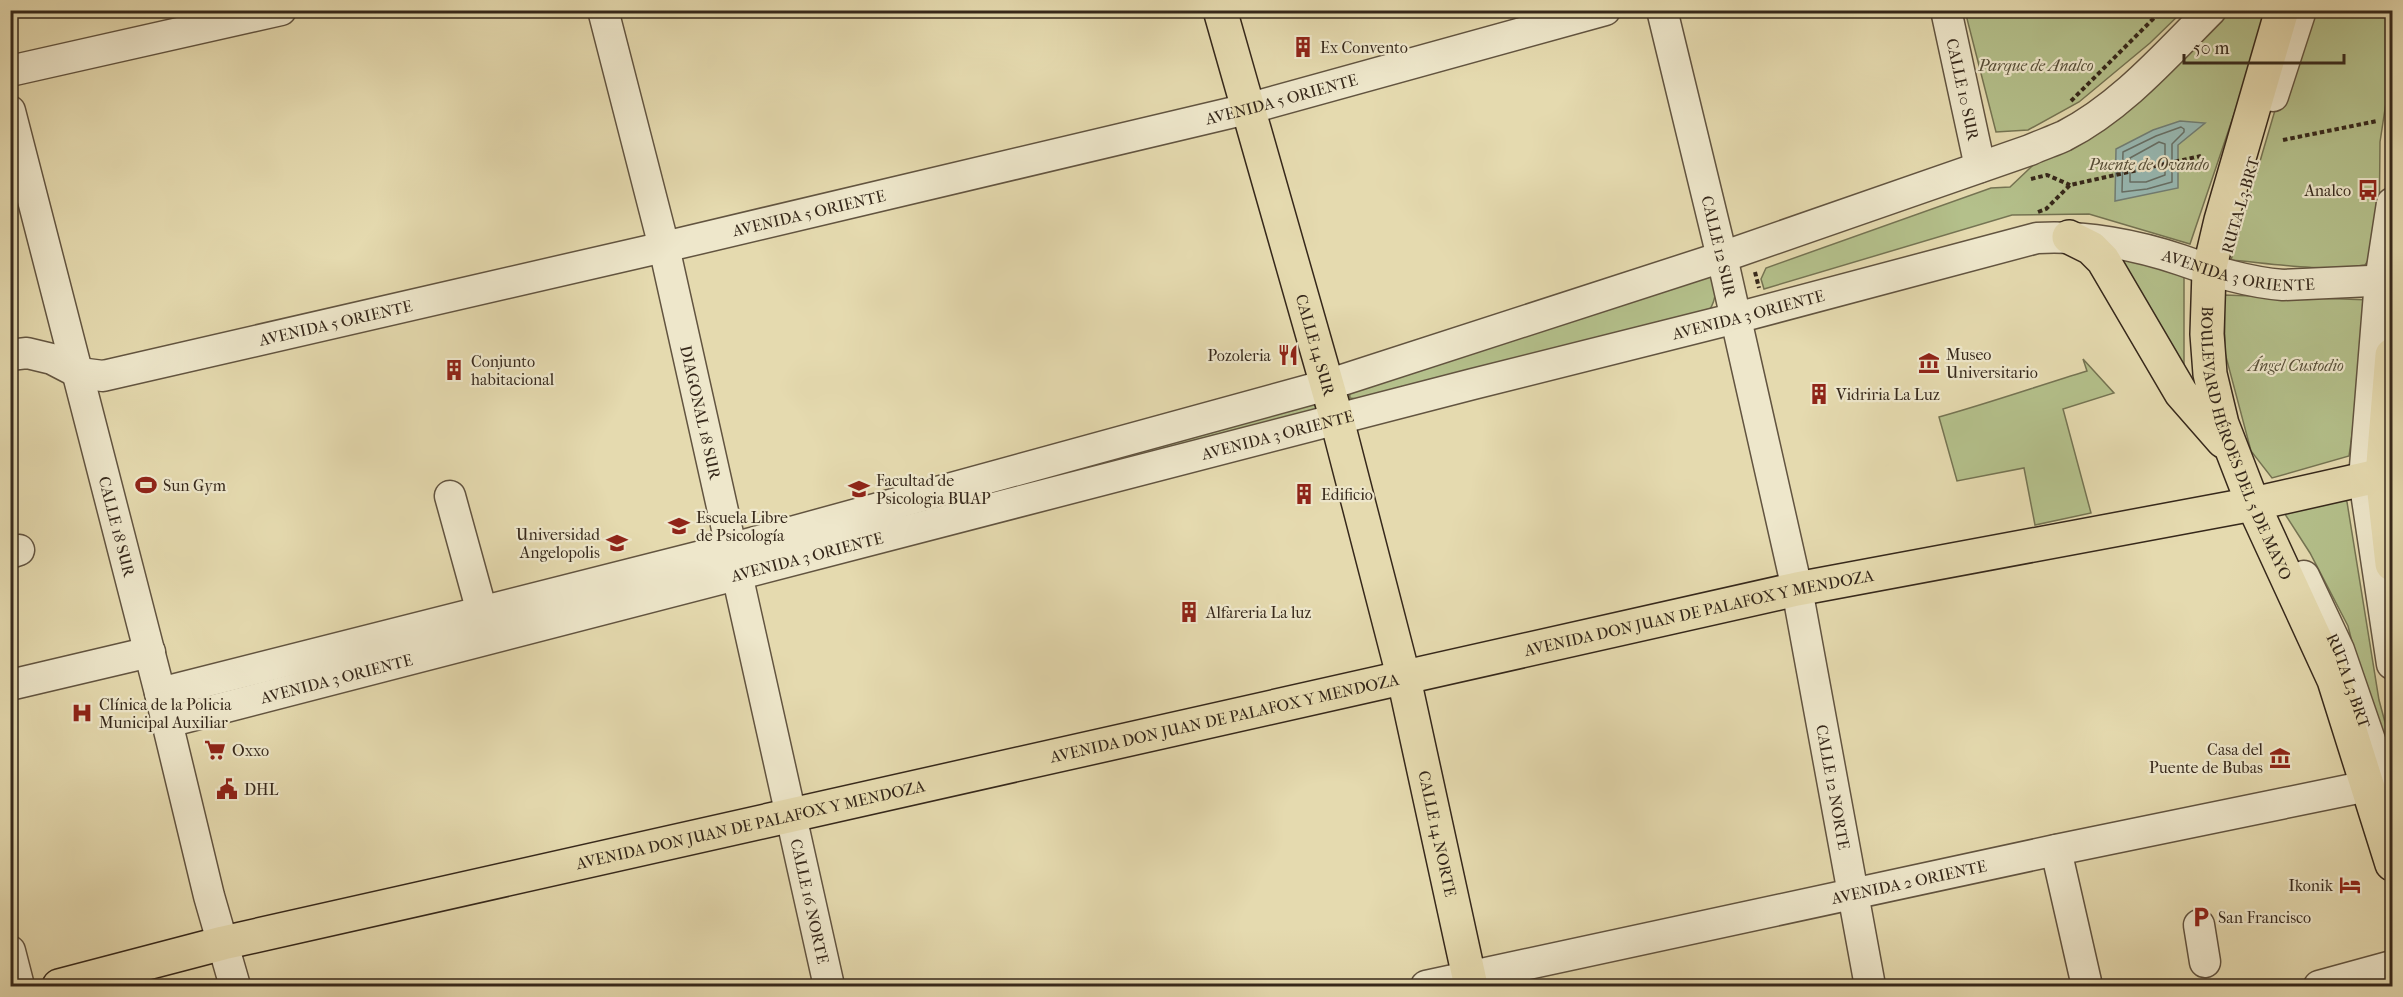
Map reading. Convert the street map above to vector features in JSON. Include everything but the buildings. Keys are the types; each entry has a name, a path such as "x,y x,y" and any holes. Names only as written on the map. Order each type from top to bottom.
{"main road":[{"name":"CALLE 14 SUR","path":"1220,10 1337,420 1404,679"},
{"name":"BOULEVARD HÉROES DEL 5 DE MAYO","path":"2282,10 2221,220 2207,334 2210,374 2222,424 2232,452 2260,502 2334,680 2384,789 2392,864"},
{"path":"2069,237 2085,244 2103,260 2181,393 2232,452"},
{"path":"2392,355 2380,475 2392,564"},
{"name":"AVENIDA DON JUAN DE PALAFOX Y MENDOZA","path":"59,987 223,943 792,817 1797,589 2260,502 2380,475"},
{"name":"CALLE 14 NORTE","path":"1404,679 1469,981"}],"street":[{"path":"10,71 281,10"},
{"name":"DIAGONAL 18 SUR","path":"603,10 664,247 792,817"},
{"name":"AVENIDA 5 ORIENTE","path":"10,355 27,353 52,359 79,373 103,376 664,247 1247,109 1605,10"},
{"name":"CALLE 12 SUR","path":"1662,10 1722,257 1797,589"},
{"name":"CALLE 10 SUR","path":"1946,10 1980,167"},
{"name":"AVENIDA 3 ORIENTE","path":"160,693 422,642 482,612 735,562 1327,385 1722,257 2064,136 2096,116 2127,92 2211,10"},
{"name":"RUTA L3 BRT","path":"2260,502 2223,374 2215,273 2301,10"},
{"name":"CALLE 18 SUR","path":"10,111 235,987"},
{"path":"2392,203 2386,280 2380,475 2392,664"},
{"name":"AVENIDA 3 ORIENTE","path":"168,722 422,642 735,562 1337,420 2037,238 2069,237 2160,254 2215,273 2249,281 2283,285 2386,280"},
{"path":"450,496 482,612"},
{"name":"CALLE 12 NORTE","path":"1797,589 1870,987"},
{"path":"10,686 150,652"},
{"name":"AVENIDA 2 ORIENTE","path":"1426,987 1469,981 1854,893 2056,850 2126,846 2384,789"},
{"name":"CALLE 16 NORTE","path":"792,817 830,987"},
{"path":"2056,850 2087,987"},
{"path":"2199,925 2205,962"},
{"path":"10,951 19,987"},
{"path":"2319,987 2392,966"}],"path":[{"path":"2068,104 2162,10"},
{"path":"2283,140 2377,121"},
{"path":"2035,213 2046,209 2070,185 2201,156"},
{"path":"2024,180 2047,175 2070,185"},
{"path":"1754,267 1761,294"}],"green space":[{"name":"Parque de Analco","path":"1965,10 2183,11 2150,43 2079,102 2028,130 1996,132"},
{"name":"Puente de Ovando","path":"2219,11 2269,11 2190,244 2089,214 2012,215 1764,289 1761,279 1766,268 1991,188 2010,187 2047,152"},
{"path":"2310,11 2392,11 2392,63 2380,142 2379,244 2365,265 2348,267 2298,267 2231,260 2283,83"},
{"path":"2121,258 2184,268 2184,367"},
{"path":"1710,275 1715,293 1714,302 1709,311 1357,399 1350,398 1349,387"},
{"name":"Ángel Custodio","path":"2224,295 2371,300 2349,456 2272,478 2251,451 2225,353"},
{"path":"2083,359 2114,393 2063,409 2091,513 2035,525 2024,468 1957,481 1939,417 2087,371"},
{"path":"1313,397 1317,410 948,510 944,503"},
{"path":"2342,494 2347,502 2379,700 2392,748 2380,752 2348,626 2310,553 2283,511"}],"water":[{"path":"2180,121 2205,123 2178,145 2178,188 2115,201 2116,149 2153,130"}],"place":[{"name":"Ex Convento","path":"1303,47"},
{"name":"Analco","path":"2368,190"},
{"name":"Pozoleria","path":"1288,355"},
{"name":"Museo Universitario","path":"1929,363"},
{"name":"Conjunto habitacional","path":"454,370"},
{"name":"Vidriria La Luz","path":"1819,394"},
{"name":"Sun Gym","path":"146,485"},
{"name":"Facultad de Psicologia BUAP","path":"859,489"},
{"name":"Edificio","path":"1304,494"},
{"name":"Escuela Libre de Psicología","path":"679,526"},
{"name":"Universidad Angelopolis","path":"617,543"},
{"name":"Alfareria La luz","path":"1189,612"},
{"name":"Clínica de la Policia Municipal Auxiliar","path":"82,713"},
{"name":"Oxxo","path":"215,750"},
{"name":"Casa del Puente de Bubas","path":"2280,758"},
{"name":"DHL","path":"227,789"},
{"name":"Ikonik","path":"2350,885"},
{"name":"San Francisco","path":"2201,917"}]}
